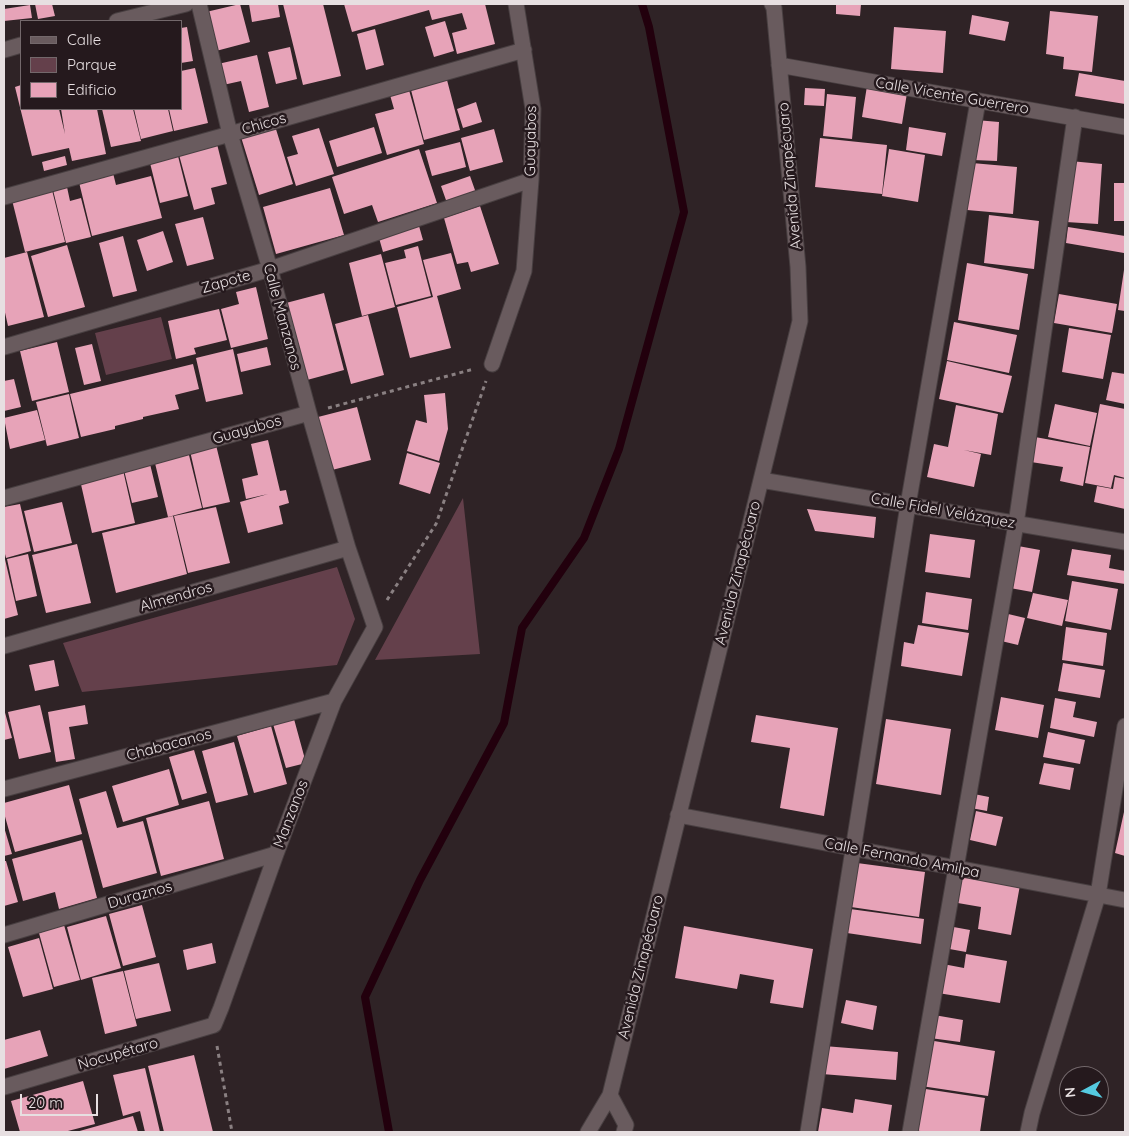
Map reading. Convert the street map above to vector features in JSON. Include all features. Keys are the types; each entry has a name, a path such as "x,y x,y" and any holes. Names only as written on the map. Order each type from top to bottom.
{"street":[{"path":"121,20 186,4"},
{"name":"Calle Manzanos","path":"199,4 230,134 348,548 375,627"},
{"name":"Guayabos","path":"492,364 524,271 531,180 533,109 516,4"},
{"name":"Avenida Zinapécuaro","path":"588,1132 610,1095 800,321 798,267 774,8 772,4"},
{"path":"4,50 20,46"},
{"name":"Chicos","path":"4,197 524,50"},
{"name":"Calle Vicente Guerrero","path":"779,65 1125,127"},
{"path":"808,1132 908,505 978,101"},
{"path":"910,1132 1016,524 1075,117"},
{"name":"Zapote","path":"4,347 270,269 531,180"},
{"name":"Guayabos","path":"4,498 309,413"},
{"name":"Calle Fidel Velázquez","path":"760,480 1125,542"},
{"name":"Almendros","path":"4,646 348,548"},
{"name":"Manzanos","path":"214,1025 334,701 375,627"},
{"name":"Chabacanos","path":"4,788 334,701"},
{"path":"1028,1132 1032,1113 1098,895 1125,726"},
{"name":"Calle Fernando Amilpa","path":"678,815 1125,900"},
{"name":"Duraznos","path":"4,935 276,854"},
{"name":"Nocupétaro","path":"4,1088 214,1025"},
{"path":"610,1095 626,1125 624,1132"}],"path":[{"path":"309,413 492,364"},
{"path":"375,627 388,597 436,524 492,364"},
{"path":"214,1025 232,1132"}],"green space":[{"path":"161,317 172,359 106,375 95,333"},
{"path":"463,498 480,654 375,660"},
{"path":"337,567 355,619 337,665 82,692 63,643"}],"building":[{"path":"35,4 52,4 55,16 38,19"},
{"path":"240,4 250,42 216,51 206,12"},
{"path":"249,4 278,4 280,17 252,22"},
{"path":"283,4 323,4 341,76 303,85"},
{"path":"344,4 485,4 495,44 457,54 452,33 467,29 462,13 432,20 429,10 352,32"},
{"path":"836,4 861,4 860,16 836,14"},
{"path":"30,5 32,18 4,21 4,9"},
{"path":"1050,11 1098,16 1092,72 1063,69 1064,57 1046,54"},
{"path":"972,15 1009,22 1005,41 969,34"},
{"path":"445,21 454,51 434,57 425,27"},
{"path":"187,27 193,61 182,63 182,28"},
{"path":"894,27 946,31 943,73 891,69"},
{"path":"375,29 384,65 366,70 357,34"},
{"path":"290,47 297,79 276,84 268,52"},
{"path":"257,55 269,107 249,112 241,81 223,85 218,64"},
{"path":"195,68 208,123 174,131 169,110 182,110 182,71"},
{"path":"1079,73 1125,81 1125,104 1075,96"},
{"path":"447,80 460,130 424,140 411,90"},
{"path":"20,85 20,107 15,87"},
{"path":"867,86 907,93 902,124 862,117"},
{"path":"805,88 825,89 824,106 804,105"},
{"path":"409,90 424,144 387,155 375,114 394,109 390,95"},
{"path":"827,94 856,97 852,139 823,136"},
{"path":"476,102 482,122 463,128 457,109"},
{"path":"21,110 59,110 65,134 61,110 97,110 106,154 72,161 69,148 32,156"},
{"path":"102,110 133,110 141,141 111,147"},
{"path":"134,110 168,110 173,131 141,139"},
{"path":"976,120 999,122 997,161 973,160"},
{"path":"275,126 293,184 259,195 241,137"},
{"path":"374,127 382,153 337,167 329,141"},
{"path":"909,127 946,133 942,156 906,150"},
{"path":"319,128 334,174 296,186 287,157 298,154 292,136"},
{"path":"494,129 503,162 470,171 461,138"},
{"path":"820,138 887,145 882,194 815,187"},
{"path":"216,140 227,184 211,188 215,204 194,210 178,151"},
{"path":"460,142 466,167 432,176 425,151"},
{"path":"419,149 437,203 378,222 372,205 344,214 332,177"},
{"path":"889,149 925,155 918,202 882,196"},
{"path":"177,152 188,196 160,203 149,159"},
{"path":"65,156 67,165 44,171 42,162"},
{"path":"1070,161 1102,164 1098,224 1066,222"},
{"path":"972,163 1017,167 1013,214 967,210"},
{"path":"112,169 116,185 151,176 162,218 92,236 78,178"},
{"path":"470,176 476,193 447,203 441,186"},
{"path":"1114,183 1125,183 1125,221 1114,221"},
{"path":"67,187 70,201 81,198 91,237 66,243 53,190"},
{"path":"330,188 344,235 276,254 263,207"},
{"path":"52,190 65,242 25,252 12,200"},
{"path":"480,206 499,264 471,272 468,262 457,264 444,218"},
{"path":"989,215 1039,221 1034,269 984,263"},
{"path":"203,217 214,259 187,266 175,224"},
{"path":"419,226 423,240 383,252 379,238"},
{"path":"1068,227 1125,236 1124,253 1066,243"},
{"path":"163,231 173,262 147,271 137,240"},
{"path":"123,236 137,291 113,297 99,243"},
{"path":"67,245 85,307 48,317 31,256"},
{"path":"418,246 431,296 396,305 385,263 406,258 404,250"},
{"path":"27,252 44,317 8,326 4,308 4,258"},
{"path":"451,253 461,289 437,296 451,348 410,358 397,307 433,297 423,260"},
{"path":"381,254 395,307 362,316 349,263"},
{"path":"967,263 1028,274 1019,330 958,320"},
{"path":"1125,270 1125,311 1118,310"},
{"path":"256,287 268,339 231,348 221,309 239,304 236,292"},
{"path":"324,293 344,370 307,380 286,303"},
{"path":"1059,294 1117,304 1112,333 1054,323"},
{"path":"219,309 227,340 194,348 196,354 176,359 168,321"},
{"path":"368,315 384,375 351,384 335,324"},
{"path":"954,322 1017,335 1009,373 947,360"},
{"path":"1069,328 1111,335 1103,379 1062,372"},
{"path":"57,342 69,392 32,401 20,351"},
{"path":"92,344 101,381 84,385 75,348"},
{"path":"267,347 271,365 241,372 237,354"},
{"path":"233,349 243,394 206,402 196,358"},
{"path":"947,361 1012,376 1003,413 939,399"},
{"path":"193,364 199,389 175,395 179,409 143,417 143,419 115,426 115,429 81,437 70,394"},
{"path":"1112,372 1125,374 1125,404 1106,400"},
{"path":"14,379 21,407 4,411 4,381"},
{"path":"445,393 448,429 439,461 407,451 416,420 427,423 424,395"},
{"path":"69,394 79,438 47,446 36,402"},
{"path":"1055,404 1097,413 1090,446 1048,437"},
{"path":"1100,404 1125,409 1125,478 1114,475 1111,488 1085,483"},
{"path":"956,405 998,414 991,455 964,450 981,454 974,487 927,477 934,444 948,447"},
{"path":"357,407 371,460 332,470 318,417"},
{"path":"37,410 45,440 10,449 4,418"},
{"path":"1035,437 1090,447 1083,486 1060,481 1063,467 1031,462"},
{"path":"268,440 280,491 286,490 289,503 279,506 283,524 248,533 240,502 268,494 246,499 242,479 258,475 251,444"},
{"path":"216,445 230,502 203,508 190,451"},
{"path":"188,451 202,508 168,517 154,459"},
{"path":"407,453 440,463 430,494 399,484"},
{"path":"150,464 158,497 132,503 124,470"},
{"path":"123,470 135,523 92,533 80,480"},
{"path":"1115,477 1125,479 1125,509 1094,502 1097,486 1113,489"},
{"path":"62,502 72,543 34,552 24,511"},
{"path":"20,504 31,551 6,558 4,550 4,507"},
{"path":"216,507 230,563 188,573 174,516"},
{"path":"807,509 876,517 874,538 815,531"},
{"path":"173,516 187,574 116,593 102,533"},
{"path":"930,534 975,540 970,578 925,572"},
{"path":"77,544 91,603 46,613 32,555"},
{"path":"1018,546 1040,550 1032,592 1010,588"},
{"path":"1072,549 1111,555 1109,568 1125,571 1125,584 1067,575"},
{"path":"28,554 37,596 16,601 7,559"},
{"path":"4,555 18,615 4,619"},
{"path":"1072,581 1118,589 1111,630 1065,621"},
{"path":"926,592 972,599 968,630 922,623"},
{"path":"1033,593 1068,600 1062,626 1027,618"},
{"path":"1004,613 1025,618 1018,645 997,640"},
{"path":"918,625 969,633 962,676 901,666 904,642 914,644"},
{"path":"1066,627 1107,633 1103,666 1062,660"},
{"path":"54,660 59,686 35,691 29,665"},
{"path":"1063,663 1105,670 1100,698 1058,691"},
{"path":"1001,697 1044,705 1038,738 995,730"},
{"path":"1055,698 1076,702 1073,717 1097,722 1094,737 1050,728"},
{"path":"40,705 51,752 19,759 8,712"},
{"path":"85,705 88,724 69,727 75,759 56,762 48,712"},
{"path":"4,709 12,738 4,740"},
{"path":"756,715 838,728 824,816 780,808 790,748 751,742"},
{"path":"294,719 306,763 286,768 273,724"},
{"path":"886,719 951,729 941,795 876,784"},
{"path":"271,726 287,784 254,793 237,736"},
{"path":"1048,732 1085,740 1080,764 1043,757"},
{"path":"234,742 248,795 216,803 202,751"},
{"path":"194,750 207,793 182,800 169,757"},
{"path":"1044,763 1074,768 1070,790 1039,784"},
{"path":"169,769 179,805 123,822 112,786"},
{"path":"69,785 82,834 15,852 4,813 4,803"},
{"path":"106,791 117,828 143,821 157,873 103,888 79,799"},
{"path":"974,794 989,797 987,811 971,808"},
{"path":"209,801 224,859 161,876 146,818"},
{"path":"976,811 1003,817 996,846 970,840"},
{"path":"1125,812 1125,856 1115,853"},
{"path":"4,827 12,854 4,856"},
{"path":"82,840 97,898 59,909 55,892 23,901 12,859"},
{"path":"4,861 6,861 18,902 4,906"},
{"path":"857,863 925,872 919,917 851,907"},
{"path":"957,874 1020,885 1011,935 978,929 981,907 952,902"},
{"path":"142,905 156,957 123,966 109,914"},
{"path":"850,909 924,919 921,944 847,933"},
{"path":"106,916 121,968 81,980 67,927"},
{"path":"64,925 80,980 54,987 39,933"},
{"path":"684,926 813,949 803,1008 770,1003 774,980 740,974 737,989 675,978"},
{"path":"948,926 970,930 966,952 944,948"},
{"path":"39,938 53,989 23,997 8,947"},
{"path":"212,943 216,963 187,970 183,950"},
{"path":"966,954 1007,961 1000,1003 938,993 943,964 964,968"},
{"path":"159,963 171,1011 136,1019 124,971"},
{"path":"123,971 137,1026 105,1034 92,978"},
{"path":"846,1000 877,1006 873,1030 841,1023"},
{"path":"934,1015 963,1020 960,1042 930,1038"},
{"path":"40,1030 48,1056 4,1069 4,1040"},
{"path":"928,1040 995,1051 988,1096 921,1086"},
{"path":"824,1046 898,1052 896,1080 822,1074"},
{"path":"194,1055 213,1132 164,1132 148,1066"},
{"path":"145,1068 160,1132 145,1132 140,1111 123,1116 113,1075"},
{"path":"83,1081 95,1124 64,1132 20,1132 11,1101"},
{"path":"919,1088 985,1098 980,1132 928,1132 913,1130"},
{"path":"855,1099 892,1105 888,1132 818,1132 822,1108 853,1113"},
{"path":"133,1116 138,1132 76,1132"}],"waterway":[{"path":"389,1132 365,997 420,880 504,723 522,628 584,538 619,449 684,212 649,27 642,4"}]}
